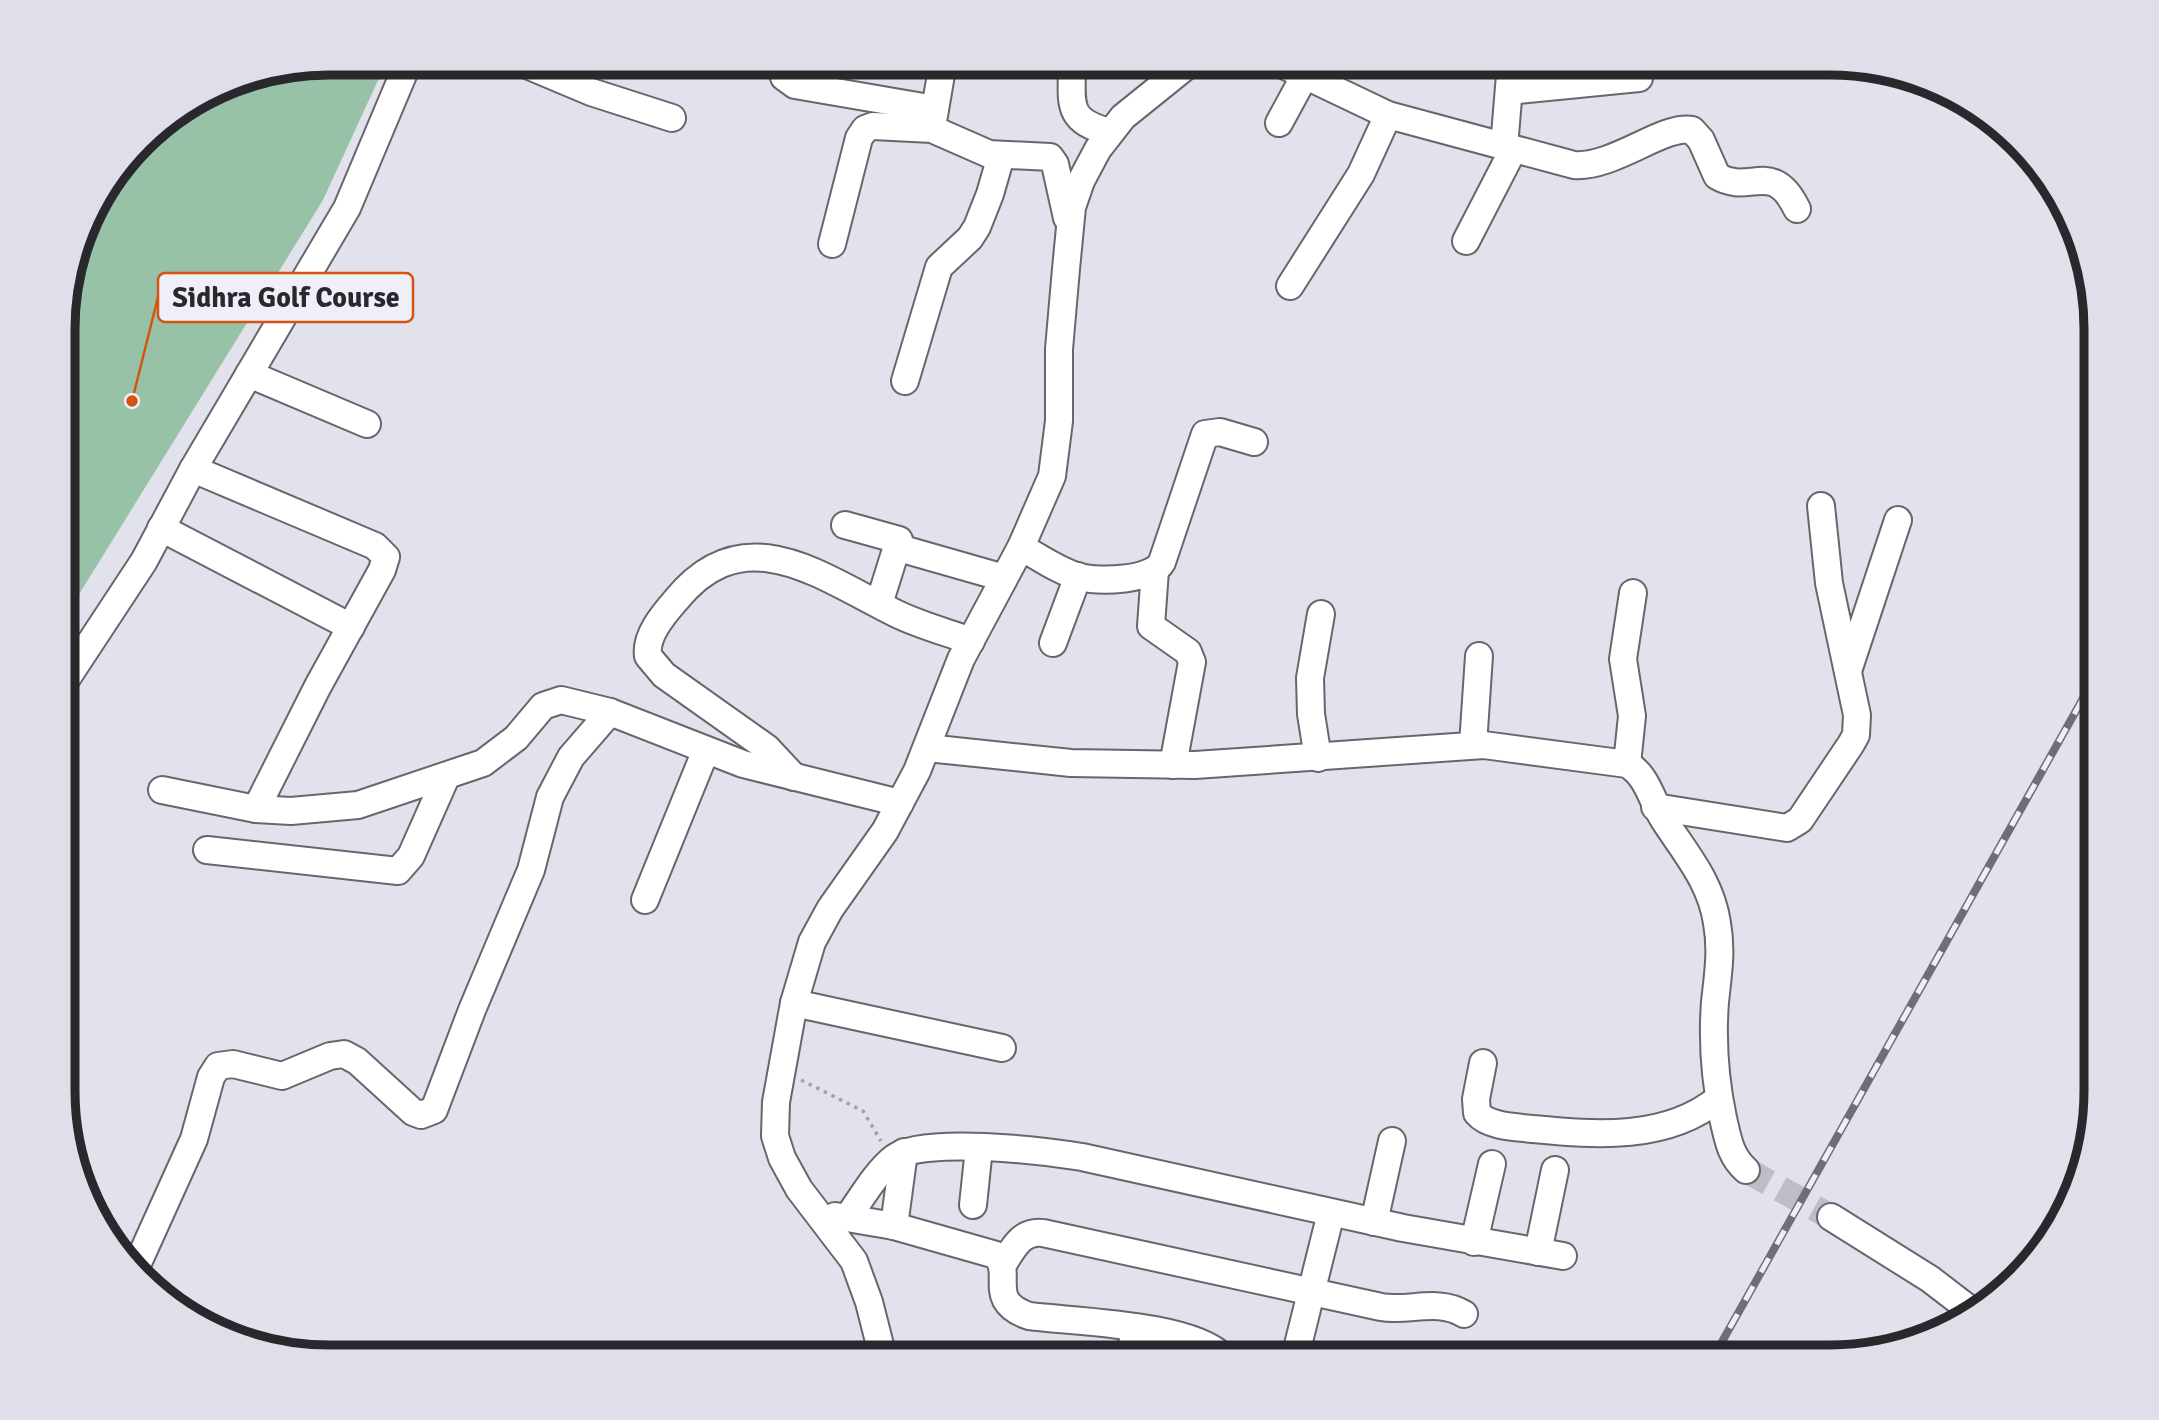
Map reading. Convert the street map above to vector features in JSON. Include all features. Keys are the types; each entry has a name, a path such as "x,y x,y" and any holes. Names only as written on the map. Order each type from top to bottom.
{"street":[{"path":"75,666 144,561 194,469 347,208 403,75"},
{"path":"578,75 672,118"},
{"path":"784,75 795,85 934,119 975,149 1001,156 1054,159 1062,204 1071,224"},
{"path":"934,119 941,75"},
{"path":"1072,75 1072,98 1079,119 1086,125 1109,132"},
{"path":"880,1345 869,1302 854,1261 799,1189 782,1158 775,1136 781,1069 794,1003 812,942 900,803 927,748 945,695 1021,547 1052,476 1059,421 1059,349 1071,224 1081,181 1109,132 1123,117 1175,75"},
{"path":"1300,75 1388,115 1574,165 1592,165 1688,129 1701,140 1717,176 1727,180 1761,181 1779,185 1789,193 1797,209"},
{"path":"1466,241 1508,148 1510,75"},
{"path":"1279,123 1304,77"},
{"path":"1508,91 1639,78"},
{"path":"1290,286 1362,174 1388,115"},
{"path":"832,244 862,133 873,126 934,119"},
{"path":"905,381 939,267 970,238 977,227 1001,156"},
{"path":"249,374 366,424"},
{"path":"1173,765 1192,662 1188,652 1153,629 1150,619 1155,570 1162,562 1205,434 1220,432 1254,442"},
{"path":"194,469 383,552 385,562 256,809"},
{"path":"1655,807 1780,828 1794,825 1808,809 1856,735 1857,715 1829,583 1821,506"},
{"path":"1848,671 1898,520"},
{"path":"845,525 895,537 900,541 879,604"},
{"path":"161,528 351,627"},
{"path":"1021,547 1078,576 1104,580 1155,570"},
{"path":"899,548 1004,578"},
{"path":"794,776 767,748 652,664 648,656 649,641 682,592 728,559 748,556 785,562 854,590 897,615 971,641"},
{"path":"1054,643 1078,576"},
{"path":"1627,764 1632,716 1623,659 1633,593"},
{"path":"1318,758 1310,685 1321,614"},
{"path":"1473,745 1479,656"},
{"path":"162,790 256,809 291,811 358,805 483,764 500,752 549,702 577,702 610,712 743,764 900,803"},
{"path":"139,1259 194,1139 211,1077 218,1066 233,1064 282,1076 330,1056 344,1054 357,1061 413,1112 421,1115 434,1110 472,1010 531,870 550,797 571,757 610,712"},
{"path":"927,748 1071,763 1173,765 1318,758 1473,745 1627,764 1642,776 1655,807 1702,875 1717,921 1721,953 1713,1046 1719,1098 1732,1153 1746,1170"},
{"path":"645,900 706,750"},
{"path":"207,850 398,870 411,856 446,777"},
{"path":"794,1003 1002,1048"},
{"path":"1483,1063 1476,1099 1477,1114 1489,1121 1510,1126 1586,1134 1621,1133 1692,1116 1719,1098"},
{"path":"1374,1222 1392,1141"},
{"path":"847,1217 898,1156 932,1148 1042,1151 1082,1157 1374,1222 1551,1254 1555,1170"},
{"path":"972,1205 979,1148"},
{"path":"894,1226 898,1156"},
{"path":"1474,1242 1492,1164"},
{"path":"1298,1345 1331,1213"},
{"path":"819,1214 894,1226 993,1254 1000,1259 1002,1266 1003,1292 1018,1312 1029,1316 1137,1328 1197,1339 1206,1345"},
{"path":"1831,1217 1930,1279 1965,1306"},
{"path":"1002,1266 1021,1237 1035,1232 1391,1309 1431,1305 1449,1307 1464,1314"},
{"path":"1132,1345 1137,1328"}],"path":[{"path":"781,1069 863,1111 898,1156"}],"green space":[{"path":"380,75 323,200 75,601 77,296 89,248 109,202 138,162 162,138 217,101 263,84 296,77"}],"tunnel":[{"path":"1746,1170 1831,1217"}],"railway":[{"path":"1720,1345 2084,697"}],"place":[{"name":"Sidhra Golf Course","path":"132,401"}]}
